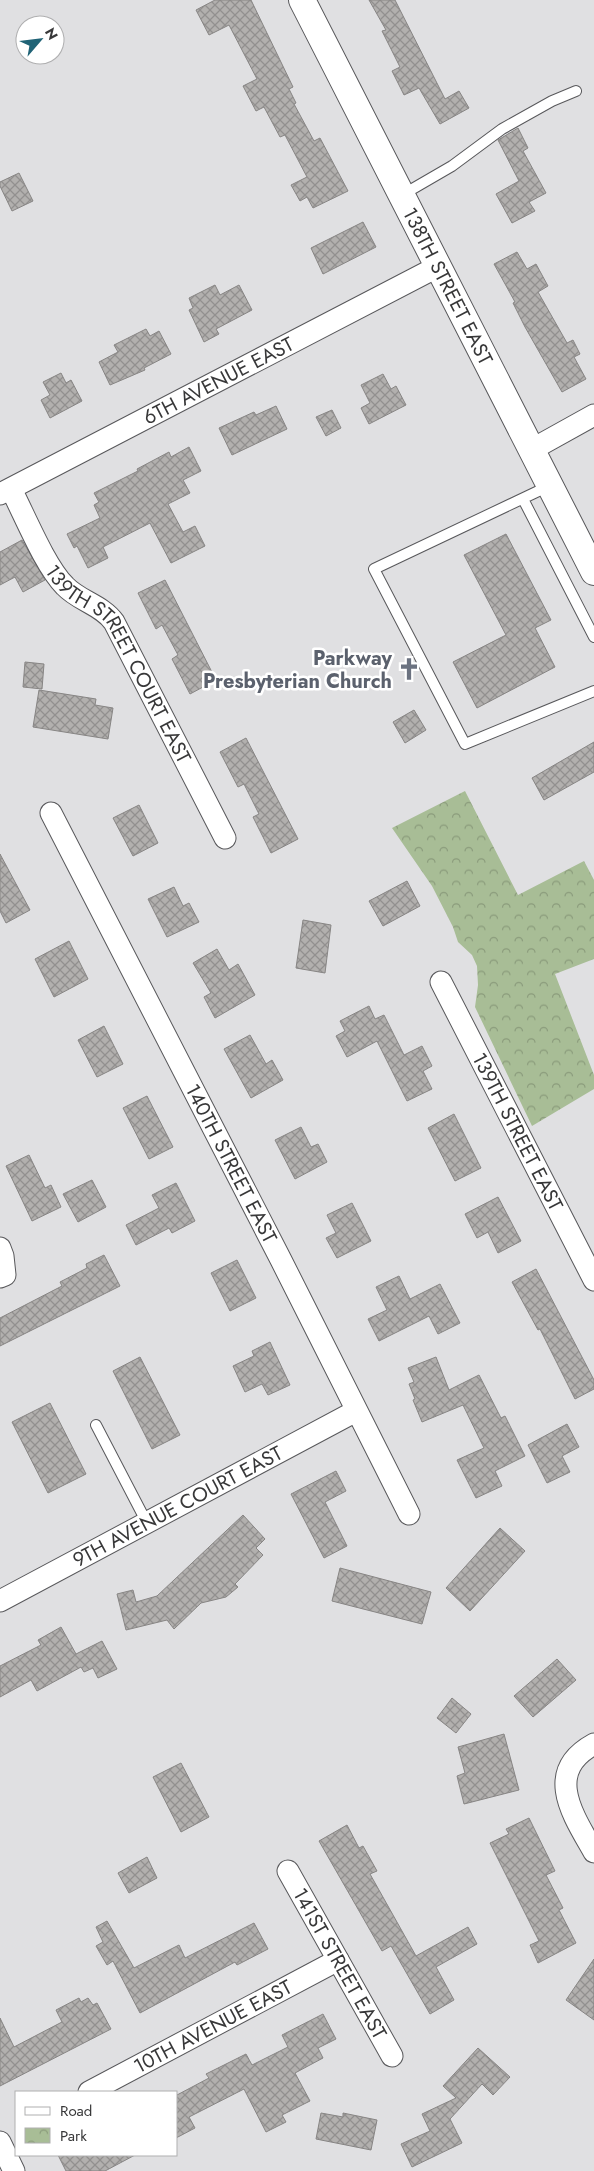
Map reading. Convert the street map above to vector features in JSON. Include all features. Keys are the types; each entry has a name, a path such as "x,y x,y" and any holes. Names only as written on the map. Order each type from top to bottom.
{"street":[{"name":"138TH STREET EAST","path":"302,0 594,572"},
{"name":"6TH AVENUE EAST","path":"6,492 437,267"},
{"path":"531,450 594,416"},
{"name":"139TH STREET COURT EAST","path":"6,492 64,585 72,592 108,613 114,622 224,838"},
{"name":"140TH STREET EAST","path":"51,813 277,1251 409,1514"},
{"name":"139TH STREET EAST","path":"441,982 594,1280"},
{"path":"0,1248 3,1256 2,1276"},
{"name":"9TH AVENUE COURT EAST","path":"0,1601 356,1411"},
{"path":"594,1744 582,1750 573,1760 568,1770 566,1784 567,1799 594,1852"},
{"name":"141ST STREET EAST","path":"288,1872 392,2056"},
{"name":"10TH AVENUE EAST","path":"91,2091 338,1960"},
{"path":"14,2171 0,2141 15,2132"}],"lane":[{"path":"401,195 452,166 502,129 552,101 576,91"},
{"path":"549,486 374,569 465,744 594,691"},
{"path":"522,499 594,637"},
{"path":"96,1425 147,1522"}],"green space":[{"path":"465,791 518,895 584,861 594,880 594,959 555,974 594,1075 594,1089 532,1126 475,1007 478,985 477,966 472,955 458,942 453,927 432,886 392,828"}],"building":[{"path":"215,0 251,0 293,87 289,89 296,103 294,104 314,141 320,138 348,191 313,208 307,197 300,201 291,185 307,177 285,135 280,137 264,107 256,111 243,86 257,79 229,25 209,35 196,10"},
{"path":"369,0 395,0 445,99 459,91 469,108 440,124 419,88 404,95 392,71 400,67 382,31 386,30"},
{"path":"518,128 528,148 523,151 546,193 529,202 535,211 512,223 496,194 519,181 498,140"},
{"path":"19,173 33,201 12,211 0,186 0,182"},
{"path":"363,222 376,247 323,274 311,248"},
{"path":"517,252 527,269 536,264 548,286 538,292 567,343 573,340 580,354 574,357 586,379 562,392 525,327 513,303 515,302 494,264"},
{"path":"215,285 220,295 239,285 252,310 216,329 219,334 204,342 189,310 193,308 189,298"},
{"path":"146,329 150,336 159,331 171,354 144,368 145,370 110,385 99,362 118,352 114,345"},
{"path":"61,373 66,383 71,380 82,401 50,418 41,400 50,395 43,382"},
{"path":"383,374 391,389 396,386 406,405 369,424 361,408 370,403 361,385"},
{"path":"276,406 287,429 232,455 219,428 254,412 256,415"},
{"path":"332,410 341,428 326,436 316,417"},
{"path":"189,447 201,471 183,480 190,493 168,504 183,532 195,526 205,546 171,563 150,523 103,547 108,558 88,568 77,546 74,548 67,534 100,518 94,505 99,502 94,493 138,471 137,469 169,452 171,457"},
{"path":"506,534 551,620 535,628 555,667 477,708 453,662 506,635 464,555"},
{"path":"22,540 45,580 23,592 15,577 0,585 0,552"},
{"path":"165,580 216,680 190,694 172,659 178,655 162,625 156,629 138,593"},
{"path":"25,662 44,664 42,689 23,687"},
{"path":"39,690 96,699 95,705 113,708 108,739 33,727"},
{"path":"414,710 426,730 405,743 393,722"},
{"path":"246,738 298,839 271,853 253,817 259,814 244,784 238,787 220,752"},
{"path":"594,742 594,772 544,800 532,778"},
{"path":"139,805 158,843 133,856 113,818"},
{"path":"0,854 30,910 6,923 0,911"},
{"path":"407,881 420,906 383,926 369,901"},
{"path":"174,887 183,906 189,903 199,922 167,937 148,899"},
{"path":"303,920 331,925 325,973 296,968"},
{"path":"69,941 88,979 54,997 35,959"},
{"path":"217,949 229,970 238,964 255,995 215,1018 204,997 211,993 193,963"},
{"path":"369,1006 375,1019 384,1015 404,1055 422,1046 432,1066 423,1071 432,1089 407,1101 377,1041 347,1057 336,1036 345,1031 340,1021"},
{"path":"104,1026 123,1064 97,1077 78,1040"},
{"path":"250,1035 266,1064 272,1060 283,1080 251,1098 224,1049"},
{"path":"147,1096 173,1147 149,1159 123,1108"},
{"path":"454,1114 481,1168 455,1181 428,1128"},
{"path":"301,1127 311,1147 318,1144 327,1162 295,1179 275,1140"},
{"path":"29,1155 45,1188 51,1185 61,1207 32,1221 6,1166"},
{"path":"92,1180 106,1207 78,1222 63,1194"},
{"path":"176,1183 195,1221 172,1233 169,1228 136,1245 126,1225 159,1208 152,1195"},
{"path":"498,1197 521,1241 498,1253 488,1232 477,1238 465,1214"},
{"path":"352,1203 371,1241 337,1258 326,1238 336,1233 327,1215"},
{"path":"104,1255 120,1286 0,1346 0,1318 62,1286 60,1282 87,1268 86,1264"},
{"path":"237,1260 256,1298 230,1311 211,1273"},
{"path":"536,1269 594,1380 594,1389 575,1399 540,1329 538,1330 512,1282"},
{"path":"399,1276 410,1299 440,1284 460,1323 438,1334 429,1316 379,1341 368,1319 387,1310 376,1287"},
{"path":"270,1342 290,1385 268,1395 262,1384 245,1392 233,1366 254,1356 252,1351"},
{"path":"140,1357 180,1435 152,1449 113,1371"},
{"path":"436,1357 449,1390 479,1375 501,1418 505,1416 525,1456 495,1471 502,1486 476,1498 457,1460 484,1448 463,1405 422,1422 413,1400 415,1399 409,1384 414,1382 408,1368"},
{"path":"50,1403 86,1474 48,1493 12,1422"},
{"path":"567,1424 579,1447 562,1456 570,1472 547,1483 528,1445"},
{"path":"336,1471 346,1491 325,1502 347,1546 324,1558 291,1494"},
{"path":"243,1515 265,1539 256,1548 263,1555 235,1584 238,1587 226,1597 201,1603 174,1629 167,1620 126,1630 117,1594 133,1590 136,1602 157,1596"},
{"path":"500,1528 525,1551 470,1611 446,1588"},
{"path":"340,1568 431,1592 422,1624 332,1601"},
{"path":"61,1627 76,1654 102,1641 117,1669 98,1678 93,1668 84,1672 81,1667 37,1691 31,1680 0,1697 0,1666 41,1645 38,1640"},
{"path":"557,1659 576,1680 533,1717 514,1696"},
{"path":"452,1698 471,1714 456,1733 437,1718"},
{"path":"504,1734 519,1790 464,1804 457,1776 465,1773 458,1747"},
{"path":"181,1763 209,1817 181,1832 153,1777"},
{"path":"529,1818 555,1871 546,1875 563,1908 559,1910 576,1943 538,1963 530,1945 539,1941 490,1843 509,1834 506,1829"},
{"path":"347,1825 359,1848 363,1846 377,1871 370,1874 416,1956 468,1927 477,1944 436,1967 454,2000 430,2014 391,1946 382,1951 319,1841"},
{"path":"147,1857 157,1878 129,1893 118,1873"},
{"path":"107,1921 134,1968 179,1945 185,1958 254,1923 268,1949 237,1965 235,1962 140,2013 113,1961 107,1965 96,1946 103,1942 96,1927"},
{"path":"594,1959 594,2020 566,2000"},
{"path":"79,1998 81,2002 88,1998 93,2005 97,2003 111,2029 0,2086 0,2018 14,2047 62,2022 56,2010"},
{"path":"323,2014 336,2039 318,2048 323,2058 295,2073 310,2101 282,2115 286,2122 266,2132 244,2089 189,2117 195,2128 178,2137 178,2094 209,2078 206,2074 246,2054 252,2065 288,2047 282,2035"},
{"path":"478,2048 510,2077 493,2095 482,2084 450,2119 462,2143 412,2167 401,2144 430,2131 422,2114 456,2098 443,2086"},
{"path":"321,2113 343,2117 343,2113 377,2120 371,2150 316,2139"},
{"path":"58,2156 133,2156 105,2171 66,2171"}],"place":[{"name":"Parkway Presbyterian Church","path":"409,669"}]}
